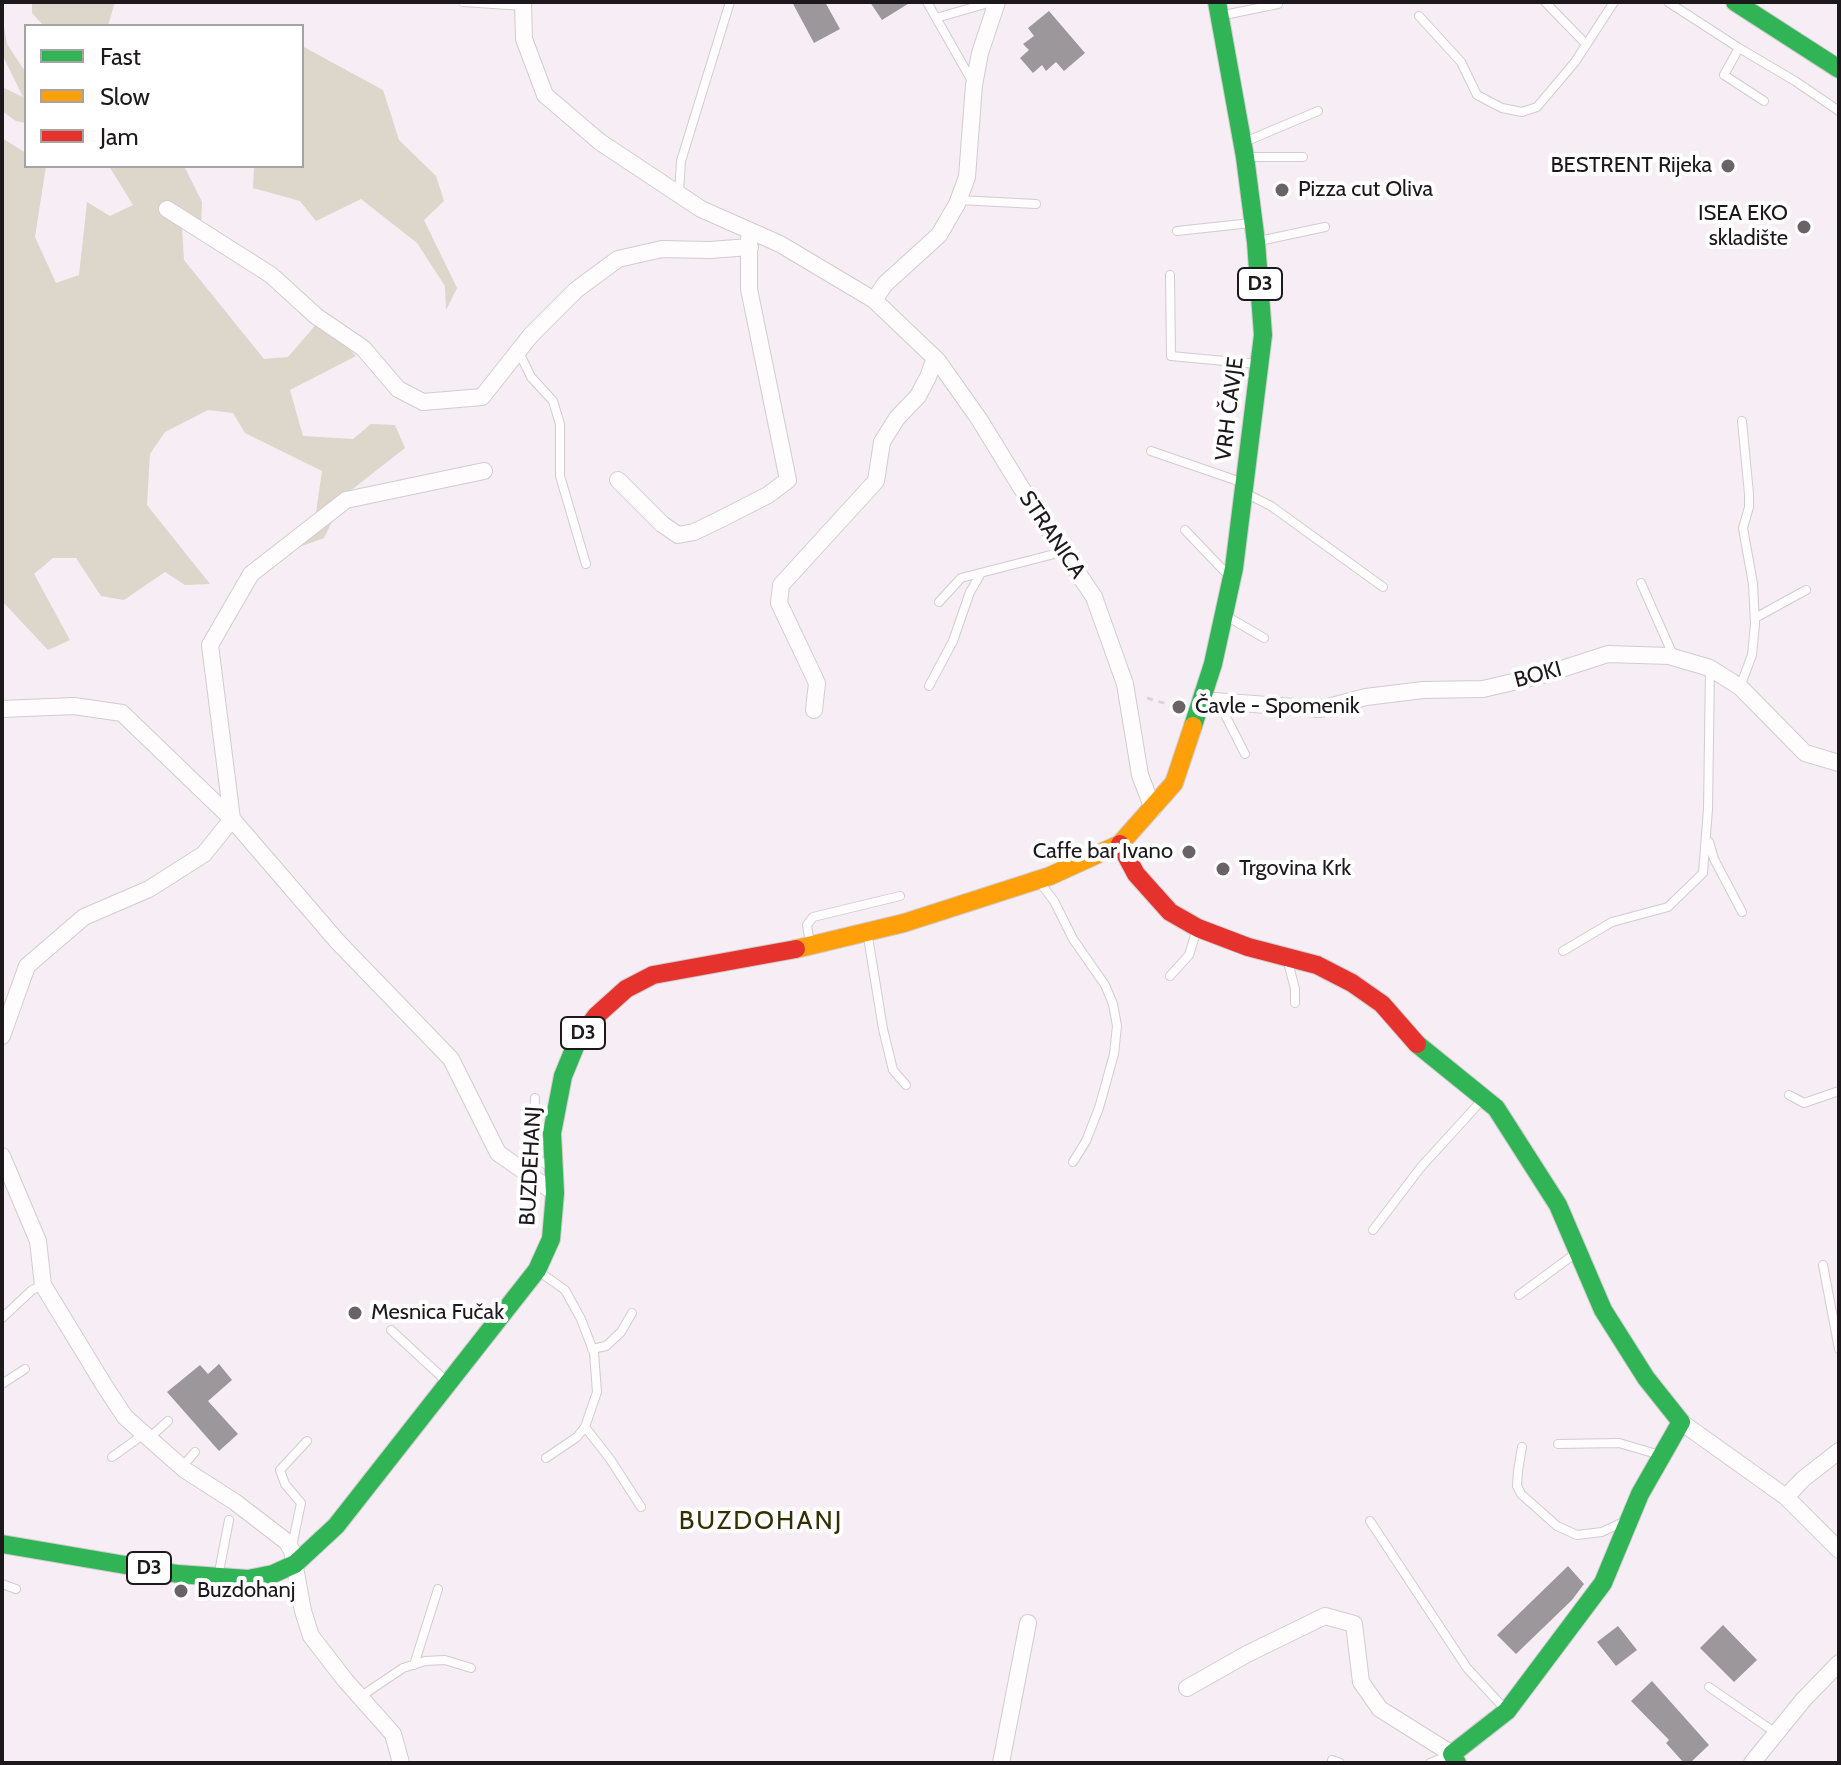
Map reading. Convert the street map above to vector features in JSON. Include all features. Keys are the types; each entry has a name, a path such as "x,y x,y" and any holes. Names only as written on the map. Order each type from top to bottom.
{"main road":[{"path":"1735,2 1839,69"},
{"name":"VRH ČAVJE","path":"1153,809 1174,783 1210,701 1232,579 1260,364 1262,305 1254,222 1218,9"},
{"name":"BUZDEHANJ","path":"293,1557 336,1526 537,1270 551,1239 555,1193 552,1133 563,1076 577,1042 596,1016 626,989 653,975 811,946 1038,880 1088,861 1120,844 1153,809"},
{"path":"1120,844 1136,874 1170,912 1198,928 1248,947 1317,965 1352,983 1382,1004 1418,1046 1496,1108 1558,1205 1603,1310 1646,1378 1681,1422 1640,1494 1603,1583 1507,1711 1454,1758"},
{"name":"D3","path":"2,1544 178,1574 248,1579 273,1574 293,1557"}],"street":[{"path":"874,300 885,284 939,235 958,200 967,177 974,85 995,2"},
{"name":"STRANICA","path":"523,4 524,39 545,95 600,142 701,209 748,238 780,244 874,300 935,358 979,419 1094,597 1125,684 1140,775 1153,809"},
{"path":"167,209 271,275 316,316 363,348 398,389 423,402 482,397 531,335 576,290 618,259 662,249 710,250 748,238 749,289 788,480 768,495 719,520 694,532 678,535 662,524 618,480"},
{"path":"814,710 817,683 779,603 781,585 876,481 882,442 897,418 918,396 935,358"},
{"path":"2,1035 27,966 84,917 149,889 204,854 232,819 210,645 251,574 346,500 484,471"},
{"name":"BOKI","path":"1210,701 1320,709 1366,697 1483,689 1543,675 1608,654 1674,657 1710,668 1740,687 1805,753 1839,763"},
{"path":"2,709 74,706 122,713 232,819 338,942 451,1059 498,1153 555,1193"},
{"path":"2,1156 38,1241 43,1285 118,1406 182,1467 287,1542 311,1636 393,1734 401,1763"},
{"path":"1681,1422 1786,1497 1839,1550"},
{"path":"1786,1497 1803,1479 1839,1451"},
{"path":"1187,1688 1325,1616 1354,1624 1361,1682 1380,1709 1454,1758"},
{"path":"1001,1763 1028,1623"},
{"path":"1752,1763 1804,1699 1839,1663"}],"lane":[{"path":"463,2 523,4"},
{"path":"679,194 681,161 730,2"},
{"path":"927,2 974,85"},
{"path":"936,18 995,2"},
{"path":"1545,2 1586,44"},
{"path":"1419,16 1461,62 1477,95 1502,108 1522,112 1537,107 1575,62 1614,2"},
{"path":"1668,2 1839,111"},
{"path":"1218,9 1278,4"},
{"path":"1739,48 1724,75 1764,101"},
{"path":"1244,150 1318,111"},
{"path":"1244,150 1303,157"},
{"path":"958,200 1036,204"},
{"path":"1177,231 1254,222"},
{"path":"1256,242 1325,227"},
{"path":"1170,275 1171,356 1260,364"},
{"path":"519,352 531,377 553,401 560,424 560,476 586,564"},
{"path":"1740,687 1752,655 1755,618 1743,528 1749,494 1742,421"},
{"path":"1151,451 1245,488 1383,587"},
{"path":"1185,530 1232,579"},
{"path":"939,602 961,578 1063,552"},
{"path":"929,686 953,641 970,592 980,575"},
{"path":"1641,583 1674,657"},
{"path":"1755,618 1806,590"},
{"path":"1224,614 1264,638"},
{"path":"1563,951 1612,922 1668,907 1703,873 1707,834 1710,668"},
{"path":"1210,701 1245,754"},
{"path":"1707,834 1714,859 1742,912"},
{"path":"1038,880 1105,985 1117,1026 1114,1054 1099,1108 1086,1141 1073,1162"},
{"path":"811,946 807,925 813,917 900,896"},
{"path":"1170,976 1189,955 1198,928"},
{"path":"867,932 893,1070 906,1085"},
{"path":"1287,957 1295,1003"},
{"path":"2,1023 2,1035"},
{"path":"1789,1095 1804,1103 1839,1091"},
{"path":"535,1098 533,1157 554,1168"},
{"path":"1373,1230 1421,1167 1483,1098"},
{"path":"1519,1295 1578,1251"},
{"path":"1823,1265 1839,1349"},
{"path":"537,1270 565,1290 581,1319 592,1349 597,1392 585,1427 577,1437 546,1458"},
{"path":"2,1318 32,1290 43,1285"},
{"path":"592,1349 606,1346 621,1332 632,1313"},
{"path":"391,1330 448,1384"},
{"path":"2,1384 25,1369"},
{"path":"112,1457 168,1421"},
{"path":"585,1427 641,1507"},
{"path":"293,1557 301,1503 285,1484 280,1470 307,1441"},
{"path":"1558,1444 1619,1443 1662,1455"},
{"path":"1522,1447 1517,1486 1521,1494 1557,1526 1577,1535 1602,1532 1630,1519"},
{"path":"182,1467 195,1452"},
{"path":"218,1577 229,1520"},
{"path":"1370,1521 1467,1668 1507,1711"},
{"path":"2,1584 16,1589"},
{"path":"414,1665 438,1589"},
{"path":"360,1697 403,1668 414,1665 445,1660 471,1668"},
{"path":"1709,1687 1776,1733"},
{"path":"1430,1763 1454,1758"}],"path":[{"path":"1134,695 1176,707"}],"shaded area":[{"path":"32,2 115,2 109,24 42,24 32,13"},
{"path":"2,15 7,44 24,70 24,123 2,111 2,87 23,97 2,54"},
{"path":"304,47 383,90 399,140 436,176 444,201 424,220 457,288 446,310 445,286 417,243 361,199 316,221 300,201 253,188 254,168 304,168"},
{"path":"2,138 24,152 24,168 46,168 35,237 56,283 79,275 87,202 110,216 133,205 110,168 185,168 202,202 201,228 181,212 184,260 264,359 288,357 320,320 356,356 290,390 303,436 353,439 371,424 395,425 405,448 345,495 324,538 280,554 315,519 322,471 245,433 233,413 208,410 165,432 150,454 147,505 210,584 185,585 165,572 124,600 101,596 76,558 53,558 34,574 70,640 48,650 2,601"}],"building":[{"path":"792,2 825,2 840,29 814,43"},
{"path":"870,2 911,2 882,20"},
{"path":"1049,11 1085,53 1064,71 1056,62 1046,71 1042,65 1033,73 1020,58 1029,50 1023,44 1034,36 1028,28"},
{"path":"219,1364 232,1380 208,1401 238,1434 219,1451 167,1392 200,1365 208,1374"},
{"path":"1568,1566 1584,1584 1572,1600 1516,1654 1497,1635"},
{"path":"1723,1625 1757,1660 1734,1682 1700,1648"},
{"path":"1618,1626 1637,1650 1616,1666 1597,1642"},
{"path":"1652,1681 1709,1745 1690,1763 1684,1763 1666,1743 1669,1740 1631,1701"}],"traffic: fast":[{"path":"1193,726 1213,664 1234,568 1263,335 1245,157 1217,2"},
{"path":"1735,2 1839,69"},
{"path":"2,1544 178,1574 248,1579 273,1574 295,1564 336,1526 537,1270 551,1239 555,1193 552,1133 563,1076 585,1031"},
{"path":"1417,1044 1496,1108 1558,1205 1603,1310 1646,1378 1681,1422 1640,1494 1603,1583 1507,1711 1452,1754 1457,1763"}],"traffic: slow":[{"path":"796,949 904,923 1050,876 1120,844 1174,783 1193,726"}],"traffic: jam":[{"path":"1120,844 1136,874 1170,912 1198,928 1248,947 1317,965 1352,983 1382,1004 1417,1044"},
{"path":"585,1031 596,1016 626,989 653,975 796,949"}],"place":[{"name":"BESTRENT Rijeka","path":"1728,166"},
{"name":"Pizza cut Oliva","path":"1282,190"},
{"name":"ISEA EKO skladište","path":"1804,227"},
{"name":"Čavle - Spomenik","path":"1179,707"},
{"name":"Caffe bar Ivano","path":"1189,852"},
{"name":"Trgovina Krk","path":"1223,869"},
{"name":"Mesnica Fučak","path":"355,1313"},
{"name":"Buzdohanj","path":"181,1591"}],"district":[{"name":"BUZDOHANJ","path":"761,1521"}]}
